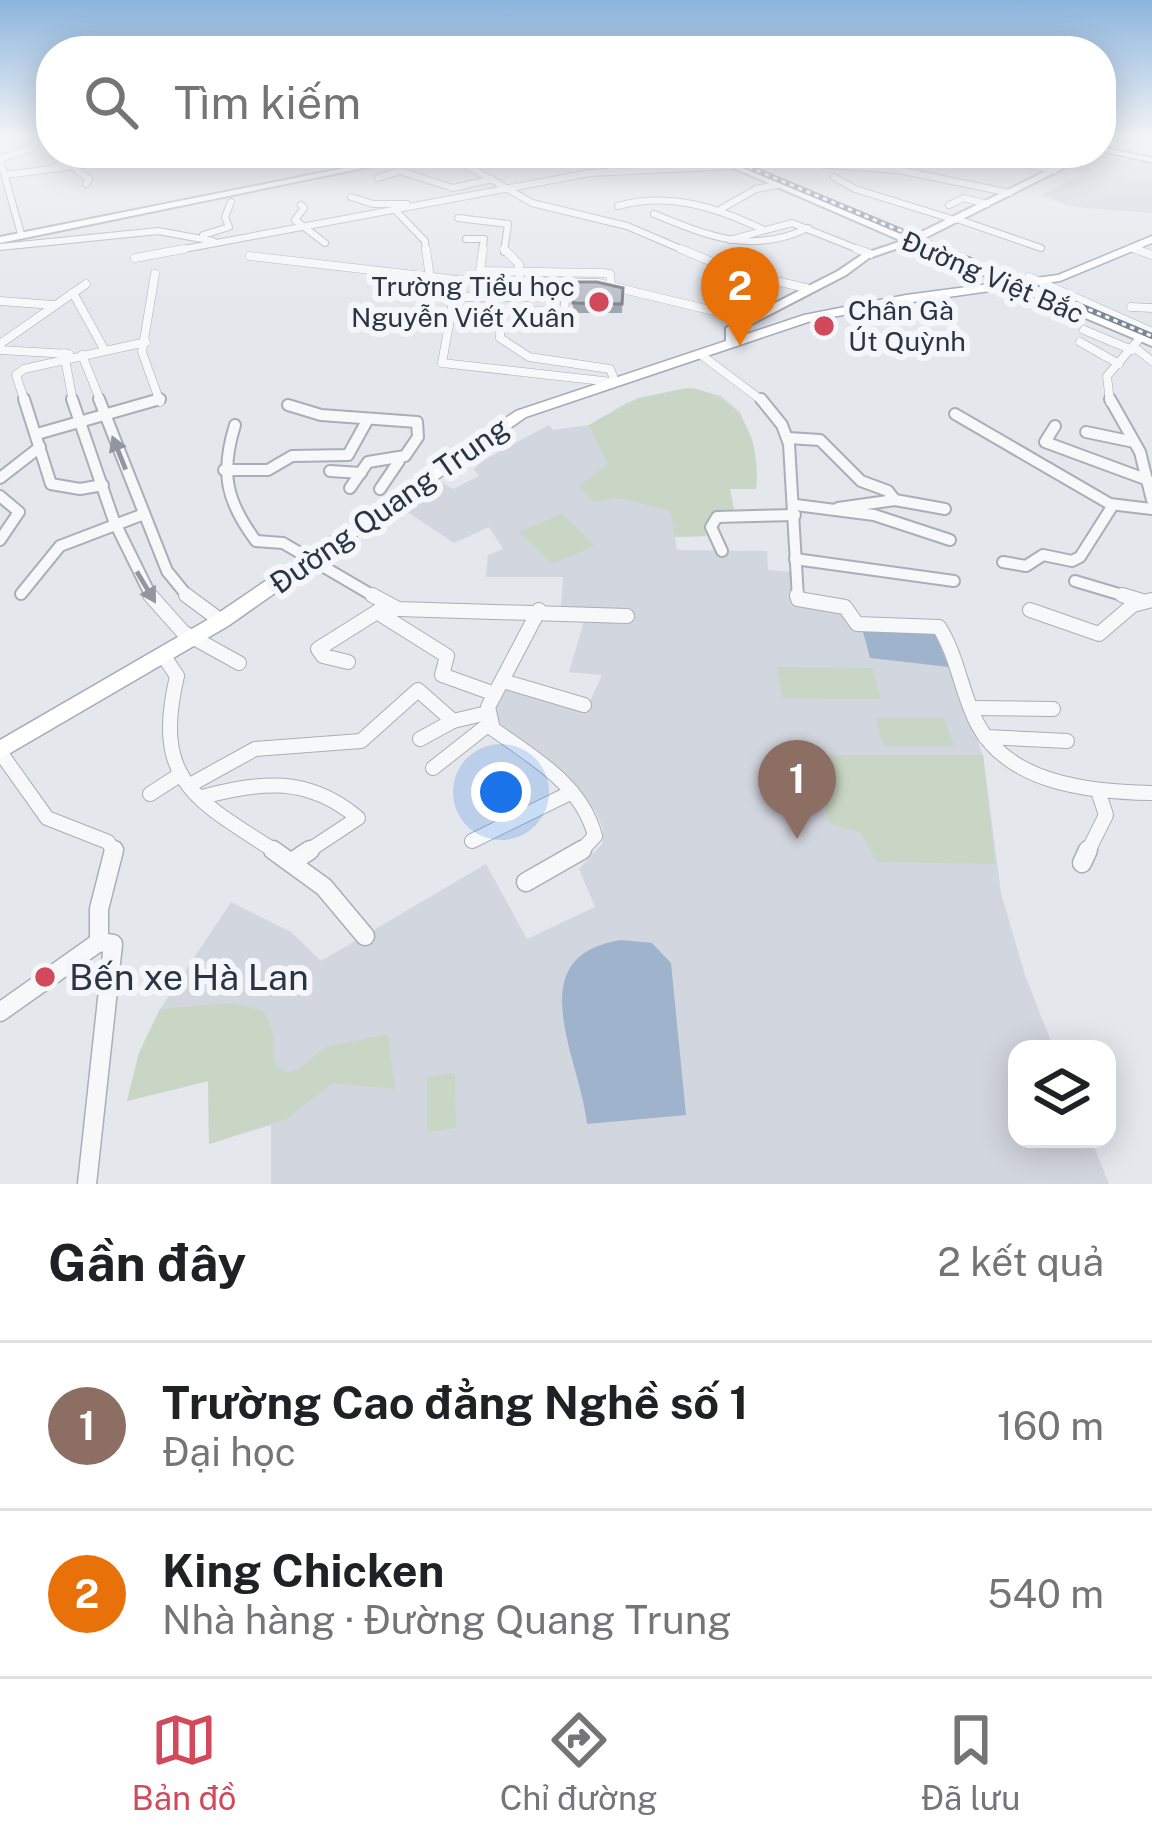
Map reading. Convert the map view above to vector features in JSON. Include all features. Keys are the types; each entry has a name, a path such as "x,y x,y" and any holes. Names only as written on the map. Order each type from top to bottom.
{"main road":[{"path":"1024,281 1133,248 1152,235"},
{"path":"1024,281 1152,235"},
{"name":"Đường Quang Trung","path":"0,751 221,621 492,430 556,399 820,315 1024,281"}],"street":[{"path":"10,190 21,234"},
{"path":"0,243 21,234 244,190"},
{"path":"130,213 258,190"},
{"path":"135,258 510,190"},
{"path":"511,190 532,203 647,233 736,272 806,288"},
{"path":"721,209 754,190"},
{"name":"Đường Việt Bắc","path":"791,190 909,242 1024,281 1140,344"},
{"path":"861,190 1041,248"},
{"path":"996,190 1010,193"},
{"path":"730,344 730,330 806,288 842,273 870,254 909,242 1015,190"},
{"path":"351,197 373,204 432,206"},
{"path":"949,205 964,198 988,204"},
{"path":"618,206 634,201 682,202 721,209 762,229"},
{"path":"196,237 229,227 225,217 231,202"},
{"path":"301,205 304,208 295,220 325,242"},
{"path":"397,212 425,241 430,278"},
{"path":"654,214 727,242 770,246 808,229"},
{"path":"458,218 508,224 504,252 519,264 519,276"},
{"path":"727,242 788,223 870,254"},
{"path":"44,230 44,243"},
{"path":"0,243 158,231 219,242"},
{"path":"466,239 484,239 480,276"},
{"path":"1133,248 1152,255"},
{"path":"250,256 457,280 603,273 611,275 611,285"},
{"path":"0,478 39,441 162,401 142,352 155,274"},
{"path":"519,276 611,285 747,320"},
{"path":"457,280 442,363 614,381 611,369 530,357 512,348 500,338 501,312"},
{"path":"1024,281 1152,332"},
{"path":"452,312 564,311 567,282"},
{"path":"0,347 86,284"},
{"path":"73,293 104,350"},
{"path":"454,296 567,297"},
{"path":"0,301 54,305"},
{"path":"1131,307 1152,308"},
{"path":"0,325 25,327"},
{"path":"1084,330 1140,344 1152,361"},
{"path":"0,347 63,356 146,342"},
{"path":"1080,342 1118,364"},
{"path":"955,414 1113,505 1152,504 1148,463 1111,406 1107,376 1140,344"},
{"path":"700,354 767,401 780,416 796,476 798,598 845,607 857,624 939,627 984,737 1022,765 1099,794 1152,793"},
{"path":"82,355 167,571 188,597 221,621"},
{"path":"63,356 80,424 140,583 160,611 207,650 239,663"},
{"path":"63,356 16,376 51,484 80,489 104,485"},
{"path":"287,405 321,415 411,421 420,426 411,450 380,489"},
{"path":"224,470 268,470 292,456 348,455 368,419"},
{"path":"235,425 224,470 229,508 256,541 283,543 382,609 447,656 442,675 584,705"},
{"path":"1055,426 1045,442 1148,480"},
{"path":"1086,432 1134,442"},
{"path":"788,438 820,440 861,481 888,491 895,500 945,509"},
{"path":"350,488 374,460 399,461"},
{"path":"330,471 361,472"},
{"path":"722,551 711,527 716,517 891,504 895,500"},
{"path":"0,540 19,518 3,502"},
{"path":"1003,562 1026,566 1043,555 1072,561 1080,557 1113,505"},
{"path":"838,508 950,540"},
{"path":"21,594 60,546 143,514"},
{"path":"795,559 954,581"},
{"path":"1075,581 1147,601"},
{"path":"1030,610 1099,634 1147,601"},
{"path":"348,662 323,656 318,649 382,609 628,616"},
{"path":"433,768 488,718 539,610"},
{"path":"163,655 176,676 166,730 171,757 191,785 334,896 365,936"},
{"path":"191,785 255,749 361,741 418,690 453,721"},
{"path":"971,709 1053,709"},
{"path":"420,739 453,721 488,718 572,793 593,821 593,842 577,857 526,882"},
{"path":"984,737 1067,741"},
{"path":"0,751 46,818 108,842 115,852 99,909 99,941"},
{"path":"150,794 191,785 306,784 337,797 358,818 292,862"},
{"path":"472,841 572,793"},
{"path":"1082,863 1106,815 1099,794"},
{"path":"0,1012 99,941 110,940 115,950 87,1184"}],"shaded area":[{"path":"1049,190 1152,190 1152,213 1073,207 1040,195"},
{"path":"693,388 721,396 740,412 753,443 756,489 730,489 734,509 710,516 704,526 706,536 675,537 677,550 767,551 768,570 792,572 793,603 837,608 850,623 933,629 983,755 1001,893 1050,1040 1008,1040 1008,1148 1095,1148 1109,1184 271,1184 271,1125 209,1144 208,1081 127,1101 139,1053 160,1009 231,902 291,932 321,961 486,864 527,939 595,907 579,869 602,844 603,829 596,812 564,776 503,729 492,714 508,687 586,710 602,675 569,672 584,621 626,624 628,612 561,607 563,577 486,577 488,555 503,549 489,527 454,543 403,509 439,481 453,489 479,476 474,469 484,460 549,425 553,430 589,425 628,402"}],"green space":[{"path":"687,388 721,399 744,421 755,452 756,489 730,489 734,509 710,516 704,526 706,536 675,537 670,511 619,498 594,502 579,486 608,464 589,425 638,398"},
{"path":"562,514 595,546 551,564 519,532"},
{"path":"777,667 872,668 881,699 782,698"},
{"path":"875,718 944,718 954,746 884,746"},
{"path":"814,755 983,755 995,864 877,862 861,833 829,823"},
{"path":"232,1003 264,1011 274,1036 273,1061 286,1072 297,1070 326,1047 388,1034 395,1089 333,1083 286,1119 209,1144 208,1081 127,1101 139,1053 160,1009"},
{"path":"455,1073 456,1128 427,1132 427,1077"}],"water":[{"path":"862,628 933,629 949,667 870,658"},
{"path":"621,940 652,943 671,963 686,1115 587,1124 563,1014 563,988 571,966 589,950"}],"building":[{"path":"576,282 623,288 622,304 573,303"}],"railway":[{"path":"804,190 1152,336"}],"place":[{"name":"Trường Tiểu học Nguyễn Viết Xuân","path":"599,302"},
{"name":"Chân Gà Út Quỳnh","path":"824,326"},
{"name":"King Chicken","path":"740,346"},
{"name":"Trường Cao đẳng Nghề số 1","path":"797,839"},
{"name":"Bến xe Hà Lan","path":"45,977"}]}
